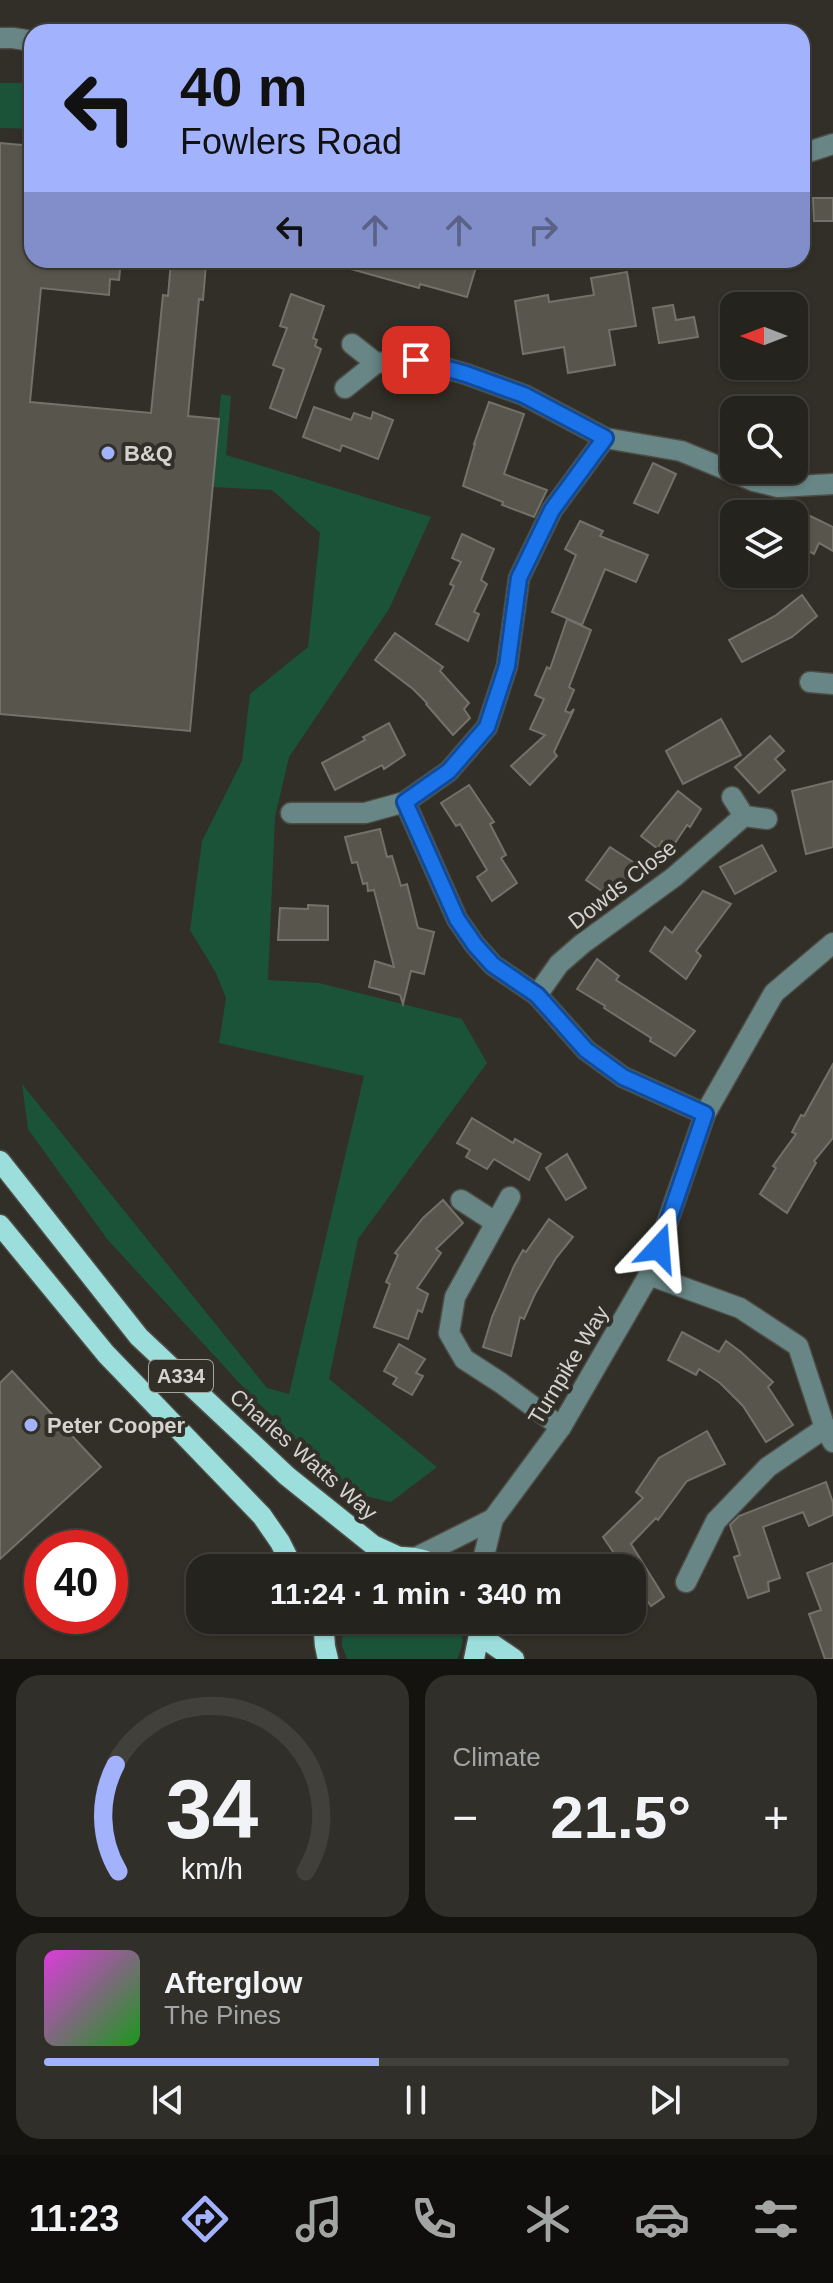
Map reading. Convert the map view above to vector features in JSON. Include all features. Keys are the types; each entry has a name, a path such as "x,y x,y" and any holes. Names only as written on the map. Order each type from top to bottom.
{"main road":[{"name":"Charles Watts Way","path":"0,1161 139,1337 287,1476 373,1545 398,1554"},
{"name":"A334","path":"0,1225 106,1354 262,1516 286,1554"},
{"path":"325,1634 328,1659"},
{"path":"474,1659 476,1634"},
{"path":"485,1634 514,1659"}],"street":[{"path":"0,38 24,40"},
{"path":"810,151 833,144"},
{"path":"352,344 376,363"},
{"path":"345,388 376,363 416,360 524,395 605,438 681,451 754,481 778,487 833,484"},
{"path":"291,813 365,813 405,802 449,771 487,727 507,666 519,578 552,510 605,438"},
{"path":"810,682 833,684"},
{"path":"732,797 744,816 767,819"},
{"path":"405,802 457,919 493,965 537,995 586,1050 623,1077 705,1114"},
{"name":"Dowds Close","path":"537,995 559,964 582,944 674,877 744,816"},
{"name":"Turnpike Way","path":"484,1554 493,1519 561,1427 649,1275 705,1114 774,993 833,943"},
{"path":"510,1197 455,1297 449,1333 464,1359 561,1427"},
{"path":"461,1200 495,1222"},
{"path":"649,1275 740,1308 798,1346 829,1435 768,1467 716,1521 686,1582"},
{"name":"Turnpike Way","path":"413,1554 493,1519"}],"green space":[{"path":"0,83 24,83 24,129 0,128"},
{"path":"221,394 231,396 226,455 431,517 389,609 289,757 275,817 268,980 319,983 462,1019 487,1063 358,1239 329,1379 437,1467 391,1502 352,1493 256,1401 107,1239 28,1129 22,1084 267,1388 289,1394 364,1076 219,1043 226,998 216,973 190,930 202,841 242,761 250,694 308,647 320,533 272,490 212,487"},
{"path":"342,1634 463,1635 457,1659 347,1659 342,1646"}],"building":[{"name":"B&Q","path":"0,143 24,145 24,268 120,268 119,280 110,279 109,295 41,288 30,402 151,413 163,295 168,296 170,268 206,268 203,300 199,299 188,416 219,419 190,731 0,714"},
{"path":"813,198 833,198 833,221 814,221"},
{"path":"347,268 476,268 467,297 420,284 419,288"},
{"path":"627,272 636,326 609,330 615,365 568,373 564,347 523,354 515,301 548,295 549,302 594,295 591,278"},
{"path":"291,294 324,306 313,338 317,340 315,346 321,349 296,418 270,408 284,369 273,365 287,328 280,326"},
{"path":"673,305 676,320 694,317 698,337 659,343 653,308"},
{"path":"489,402 524,414 504,474 547,490 534,517 463,486"},
{"path":"314,407 351,420 354,413 371,419 373,412 393,420 378,459 342,445 340,451 303,437"},
{"path":"653,463 676,474 658,513 634,503"},
{"path":"808,515 833,527 833,551 819,543 814,554 808,551"},
{"path":"580,521 603,531 600,536 648,555 636,582 605,569 582,625 552,612 576,555 565,549"},
{"path":"462,534 494,549 481,580 487,584 474,612 479,614 468,641 436,624 454,586 450,584 461,562 452,558"},
{"path":"802,595 817,616 792,637 742,662 729,640 775,616"},
{"path":"567,619 591,630 569,687 574,690 565,711 570,713 574,709 554,752 557,756 530,785 511,766 545,735 530,729 544,699 535,695 547,667 550,669"},
{"path":"395,633 443,667 440,671 469,703 464,709 470,718 453,735 413,689 375,660"},
{"path":"721,719 741,755 683,784 666,751"},
{"path":"389,723 405,755 384,769 382,765 335,790 322,763"},
{"path":"770,736 784,751 775,759 785,770 759,793 735,767"},
{"path":"833,781 833,847 806,854 792,791"},
{"path":"469,785 494,822 490,824 506,855 501,858 517,883 492,901 477,877 487,870 460,824 456,826 441,803"},
{"path":"678,791 701,809 671,849 662,841 658,849 641,836"},
{"path":"380,829 387,857 392,856 401,886 407,884 418,928 434,932 424,974 411,971 403,1004 400,995 369,987 375,961 394,967 374,890 368,891 367,883 363,884 357,862 352,863 345,837"},
{"path":"762,845 776,871 735,894 720,867"},
{"path":"610,847 636,864 612,898 586,880"},
{"path":"703,891 731,904 696,951 701,956 686,979 650,951 665,927 672,933"},
{"path":"308,905 328,906 328,940 278,940 280,908 308,909"},
{"path":"597,959 619,976 616,980 695,1031 675,1056 577,989"},
{"path":"833,1064 833,1138 814,1161 816,1163 787,1213 760,1194 776,1168 773,1166 796,1134 792,1132 801,1115 804,1116"},
{"path":"472,1118 513,1143 515,1139 541,1154 529,1180 494,1159 487,1169 466,1157 470,1150 457,1143"},
{"path":"567,1154 586,1188 566,1200 546,1168"},
{"path":"443,1200 463,1223 436,1249 441,1253 417,1288 428,1294 422,1312 418,1310 408,1339 374,1327 390,1284 386,1282 398,1255 395,1253 423,1218"},
{"path":"549,1219 573,1237 556,1258 524,1319 520,1317 511,1356 483,1347 514,1266"},
{"path":"682,1332 719,1352 726,1341 741,1352 773,1382 768,1387 793,1425 766,1442 743,1406 720,1383 699,1369 696,1375 668,1360"},
{"path":"399,1344 425,1359 416,1373 423,1376 412,1395 393,1384 397,1378 384,1371"},
{"name":"Peter Cooper","path":"12,1371 101,1467 32,1530 24,1530 24,1537 0,1559 0,1383"},
{"path":"707,1431 725,1464 687,1481 658,1520 656,1518 631,1544 637,1554 615,1554 603,1537 643,1498 636,1492 659,1458"},
{"path":"826,1482 833,1503 833,1515 809,1526 803,1512 763,1527 780,1578 768,1582 769,1591 748,1598 734,1557 740,1555 730,1525 739,1516"},
{"path":"833,1563 833,1659 825,1659 809,1614 821,1610 807,1573"},
{"path":"646,1568 664,1597 651,1606 646,1599"}],"place":[{"name":"B&Q","path":"108,453"},
{"name":"Peter Cooper","path":"31,1425"}],"route":[{"path":"416,360 524,395 605,438 552,510 519,578 507,666 487,727 449,771 405,802 457,919 493,965 537,995 586,1050 623,1077 705,1114 659,1248"}]}
